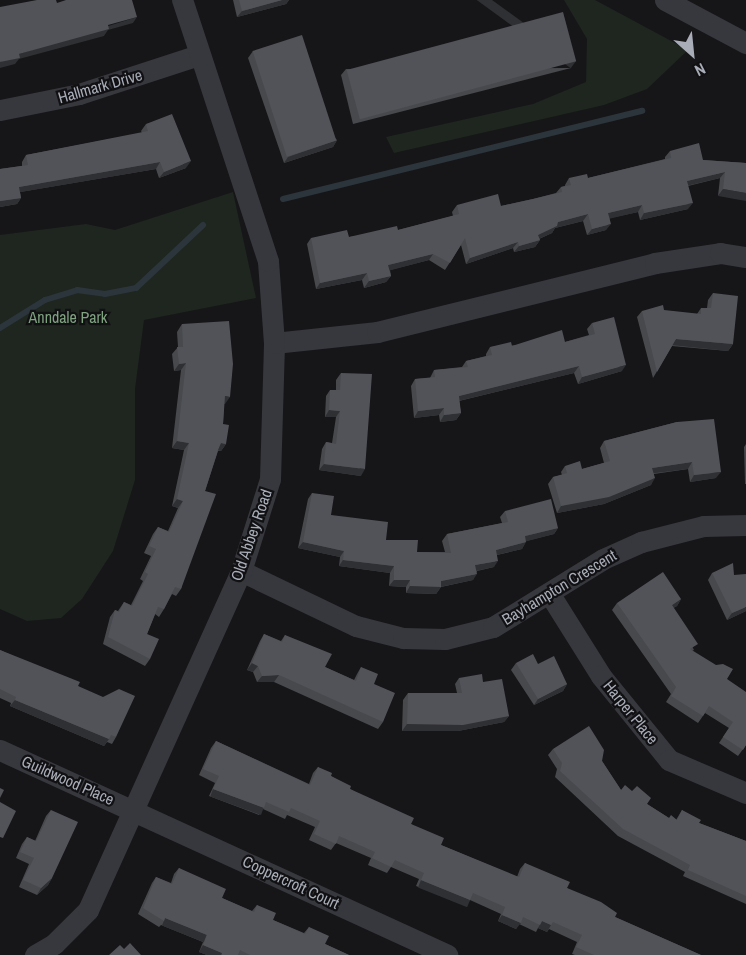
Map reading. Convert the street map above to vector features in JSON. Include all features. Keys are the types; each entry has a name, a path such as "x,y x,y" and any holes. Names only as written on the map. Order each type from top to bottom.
{"street":[{"name":"Old Abbey Road","path":"35,955 54,944 88,910 135,810 241,570 270,479 274,343 268,261 244,180 198,55 182,0"},
{"path":"665,0 746,43"},
{"name":"Hallmark Drive","path":"0,110 79,94 198,55"},
{"path":"274,343 377,332 654,263 720,253 746,257"},
{"name":"Bayhampton Crescent","path":"241,570 356,626 403,638 446,639 493,627 603,559 641,542 704,526 746,525"},
{"name":"Harper Place","path":"549,593 602,675 669,760 746,793"},
{"name":"Guildwood Place","path":"0,750 135,810"},
{"name":"Coppercroft Court","path":"135,810 447,955"}],"green space":[{"path":"564,0 595,0 688,50 647,89 604,105 394,153 386,137 533,104 586,82 587,39"},
{"name":"Anndale Park","path":"233,192 256,298 144,320 135,389 135,480 113,551 82,599 61,618 27,621 0,609 0,235 86,224 115,230"}],"building":[{"path":"37,0 56,0 57,3 66,0 132,0 137,17 108,25 109,29 19,54 20,58 0,62 0,7"},
{"path":"239,0 282,0 242,11"},
{"path":"563,12 576,61 360,119 347,70"},
{"path":"302,35 336,141 287,157 253,51"},
{"path":"172,114 191,161 164,172 160,162 19,187 21,198 0,201 0,169 28,165 26,155 148,131 146,124"},
{"path":"699,143 703,160 746,163 746,193 723,189 725,172 687,181 693,203 644,213 642,205 608,213 611,224 592,229 588,214 558,222 557,226 538,235 540,240 519,246 518,242 470,258 465,238 450,263 433,254 388,265 391,276 369,281 367,273 320,283 311,238 347,230 349,237 397,226 398,230 459,214 457,205 498,194 501,206 562,192 561,187 571,185 569,178 587,174 588,178 671,158 670,151"},
{"path":"713,293 738,296 733,344 676,339 657,372 642,311 663,305 664,310 701,314 701,308 711,308"},
{"path":"614,317 626,365 582,377 579,366 459,396 461,413 444,415 444,408 418,411 415,379 435,377 434,370 468,367 466,361 492,355 490,347 511,342 512,346 562,330 565,342 595,334 592,323"},
{"path":"229,321 233,364 230,397 225,396 223,424 229,425 226,444 221,443 205,491 216,494 181,589 175,587 164,609 158,607 147,634 159,639 150,659 108,637 115,610 119,612 124,602 132,606 148,574 145,572 156,549 149,546 158,527 169,532 183,501 177,499 189,443 177,441 186,363 179,364 177,347 183,347 182,324"},
{"path":"341,373 372,374 365,469 324,464 326,442 336,444 340,411 329,410 330,390 340,390"},
{"path":"714,419 721,472 694,475 692,462 652,468 655,478 609,497 561,506 553,477 567,473 565,466 580,461 582,469 610,461 604,441 677,422"},
{"path":"312,493 334,496 331,515 388,522 386,540 418,540 417,552 451,553 447,534 508,522 505,511 551,499 558,528 525,536 526,542 496,550 498,561 475,565 477,574 441,581 441,587 410,586 410,580 394,580 394,566 343,560 344,551 303,542"},
{"path":"733,563 734,575 746,574 746,607 732,613 712,573"},
{"path":"663,572 681,599 672,605 698,644 690,649 716,665 723,664 733,669 727,679 746,692 746,745 743,750 723,737 733,722 709,706 703,716 671,696 676,687 617,603"},
{"path":"264,634 282,642 285,635 332,654 325,667 356,681 361,667 378,674 374,684 395,693 383,722 279,675 262,676 258,666 252,663"},
{"path":"0,650 80,682 78,686 103,697 119,689 135,696 116,737 111,735 109,739 15,700 16,697 0,689"},
{"path":"533,654 538,664 554,656 567,684 538,699 516,663"},
{"path":"482,674 483,682 502,679 509,716 463,725 407,724 408,693 462,693 459,678"},
{"path":"589,726 604,750 602,761 621,790 625,785 632,791 637,786 651,798 647,804 669,818 671,815 677,820 682,810 701,820 699,823 746,841 746,896 688,870 690,865 623,829 560,771 562,763 553,749"},
{"path":"216,741 310,785 318,767 332,773 331,776 351,786 350,789 414,818 411,824 444,838 441,845 519,877 525,863 570,882 567,888 601,902 617,913 615,917 701,955 594,955 576,947 582,935 553,922 551,925 542,921 540,925 523,917 521,923 502,915 505,907 473,893 470,900 421,880 424,873 395,860 391,867 372,858 375,852 339,836 336,844 314,834 320,821 291,808 289,812 266,802 264,808 213,789 219,776 203,769"},
{"path":"0,802 16,811 3,838 0,837"},
{"path":"51,810 78,822 52,878 41,888 23,880 34,858 20,852 27,837 36,841"},
{"path":"179,868 226,889 222,898 254,912 257,905 276,913 273,920 305,934 309,927 329,936 325,944 349,955 250,955 240,950 238,955 222,955 203,945 207,935 165,918 164,921 143,908 156,877 172,884"},
{"path":"130,943 141,955 109,955 120,945 124,949"}],"waterway":[{"path":"283,199 642,111"},
{"path":"0,328 45,300 77,290 105,294 136,288 203,225"}]}
